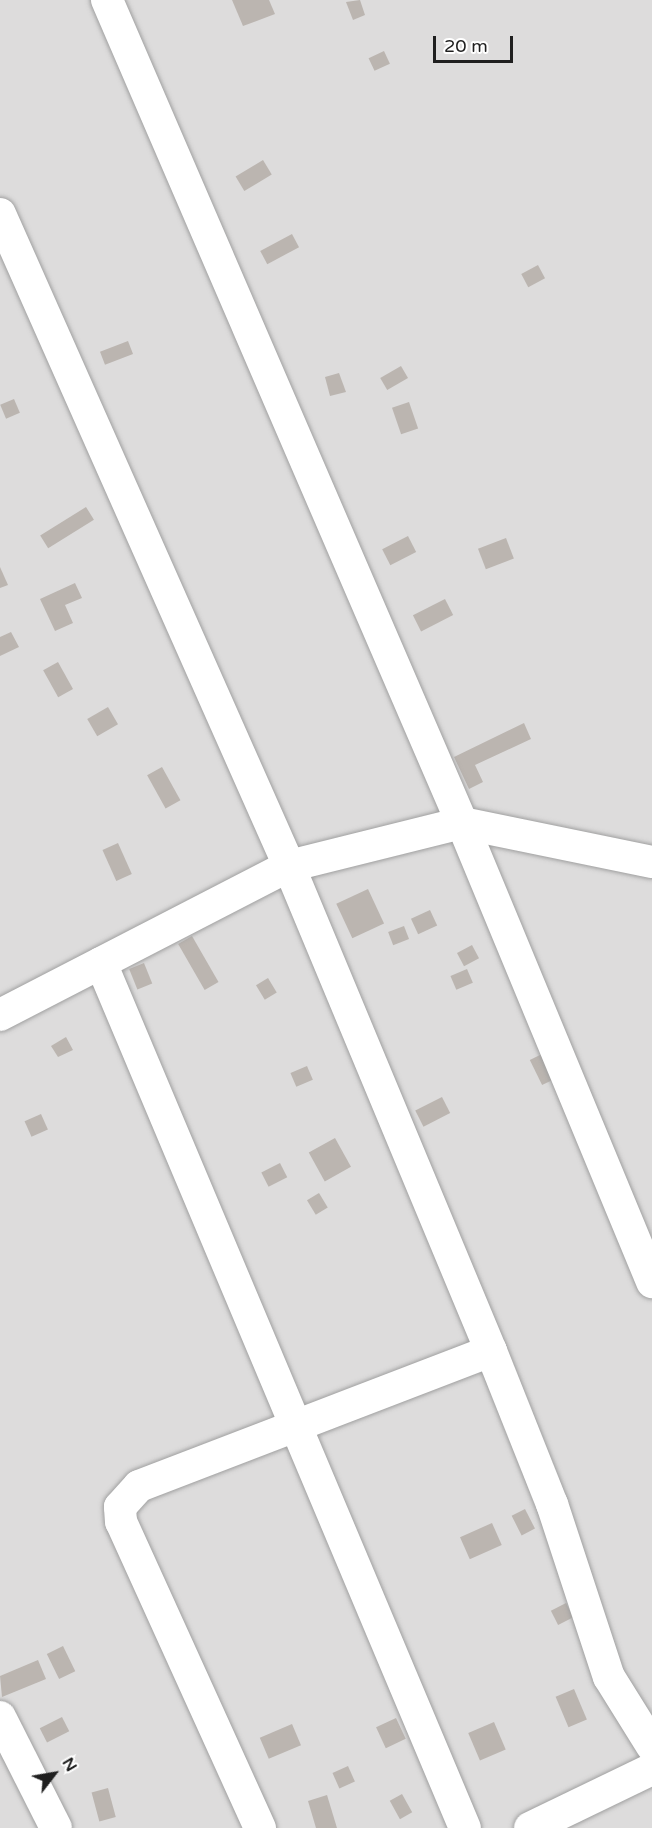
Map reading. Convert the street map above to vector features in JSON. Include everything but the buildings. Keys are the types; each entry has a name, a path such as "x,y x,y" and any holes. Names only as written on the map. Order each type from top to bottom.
{"street":[{"path":"107,0 462,823 652,1282"},
{"path":"0,214 289,866 491,1351 552,1504 609,1677 652,1746"},
{"path":"0,1015 289,866 462,823 652,862"},
{"path":"101,963 465,1828"},
{"path":"260,1828 121,1522 120,1507 139,1486 491,1351"},
{"path":"0,1717 56,1828"},
{"path":"530,1828 652,1769"}],"shaded area":[{"path":"0,0 652,0 652,1828 0,1828"}]}
